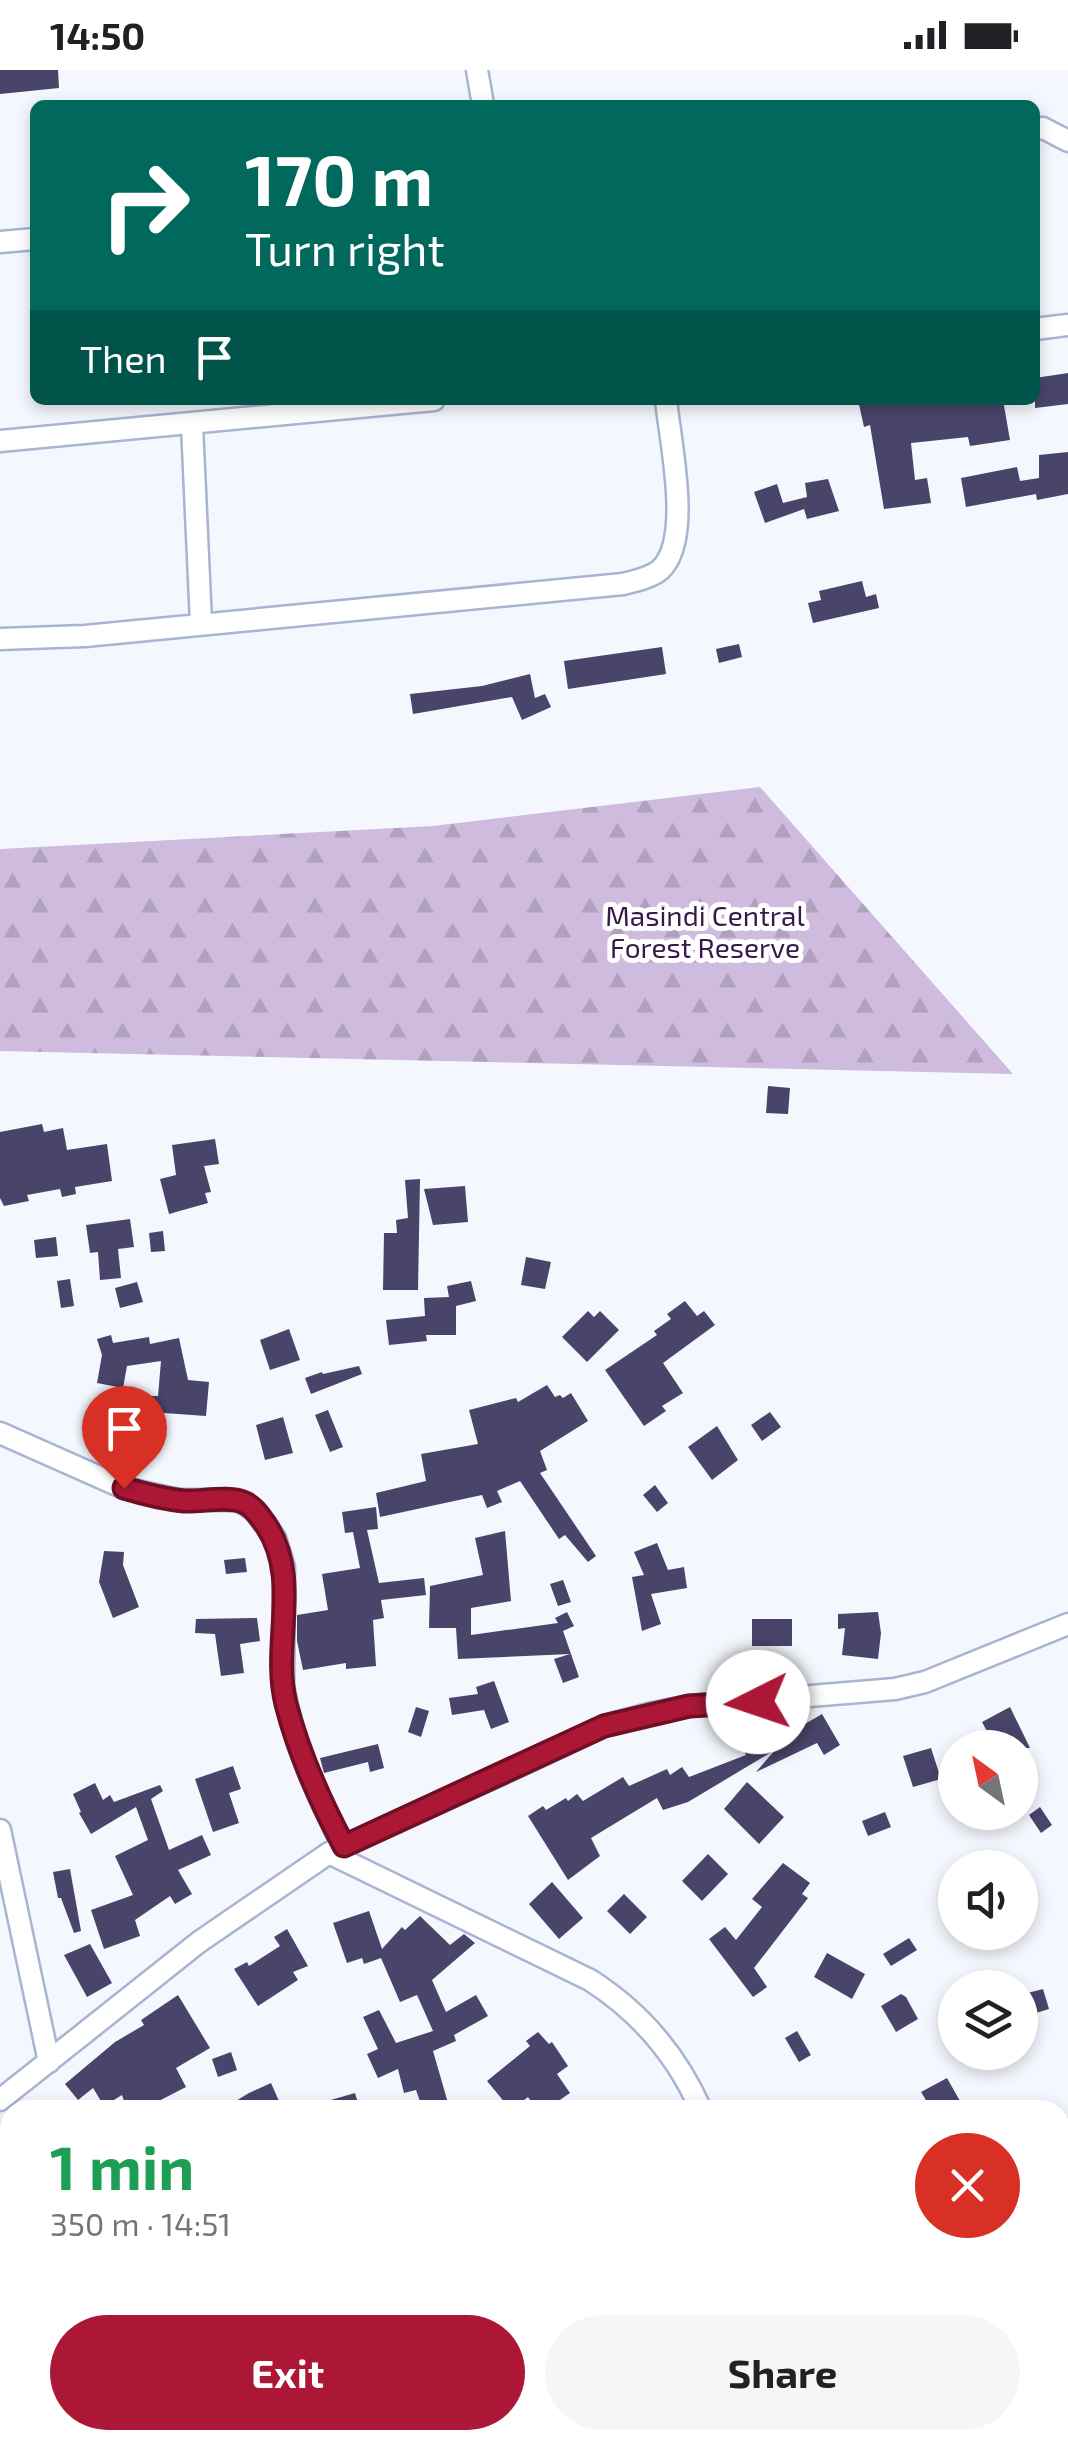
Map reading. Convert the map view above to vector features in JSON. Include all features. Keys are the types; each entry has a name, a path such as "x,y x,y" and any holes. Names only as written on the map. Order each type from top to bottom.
{"street":[{"path":"476,70 482,100"},
{"path":"1040,128 1068,141"},
{"path":"0,242 30,239"},
{"path":"1040,327 1068,324"},
{"path":"0,441 384,405"},
{"path":"0,639 86,636 643,579 660,570 671,554 679,530 666,405"},
{"path":"192,424 202,623"},
{"path":"0,1434 124,1488 179,1500 238,1500 254,1510 274,1538 284,1567 286,1703 336,1850 608,1992 650,2030 679,2067 696,2100"},
{"path":"0,2100 199,1942 336,1850 619,1722 689,1706 895,1689 925,1682 1068,1624"},
{"path":"0,1830 49,2062"}],"green space":[{"name":"Masindi Central Forest Reserve","path":"760,787 1013,1074 0,1051 0,849 433,826"}],"building":[{"path":"0,70 58,70 59,88 0,94"},
{"path":"1068,373 1068,404 1035,408 1040,405 1040,377"},
{"path":"859,405 1004,405 1010,440 970,446 968,437 911,443 915,480 927,478 931,503 884,509 870,425 864,427"},
{"path":"1068,452 1068,494 1037,500 1036,494 966,507 961,478 1017,467 1020,481 1039,478 1039,455"},
{"path":"828,479 839,511 807,519 804,509 765,523 754,492 777,484 783,503 807,497 805,483"},
{"path":"862,581 866,597 876,594 879,608 813,623 808,603 821,600 819,591"},
{"path":"739,644 742,657 719,663 716,649"},
{"path":"662,647 666,674 568,689 564,661"},
{"path":"530,674 535,698 545,694 551,707 522,720 512,697 413,714 410,694 482,686"},
{"path":"768,1086 790,1088 788,1114 766,1113"},
{"path":"42,1124 44,1132 63,1128 67,1150 107,1144 112,1181 75,1187 76,1194 62,1197 60,1189 27,1195 29,1201 4,1206 0,1198 0,1132"},
{"path":"215,1139 219,1164 204,1166 211,1192 205,1193 208,1203 169,1214 160,1179 176,1175 172,1145"},
{"path":"420,1179 418,1290 383,1290 384,1233 397,1233 396,1220 408,1218 405,1180"},
{"path":"465,1186 468,1222 433,1225 424,1189"},
{"path":"130,1219 134,1247 118,1249 121,1278 100,1280 98,1252 90,1253 86,1225"},
{"path":"163,1231 165,1251 151,1252 149,1233"},
{"path":"56,1237 58,1256 36,1258 34,1240"},
{"path":"526,1257 551,1262 545,1289 521,1285"},
{"path":"70,1279 74,1306 61,1308 57,1281"},
{"path":"471,1281 476,1301 456,1306 456,1335 426,1335 427,1341 389,1345 386,1320 425,1316 424,1298 449,1297 447,1286"},
{"path":"137,1282 143,1302 120,1308 115,1288"},
{"path":"685,1301 697,1316 704,1311 715,1325 663,1363 683,1393 662,1406 666,1411 644,1426 605,1370 657,1335 654,1331 671,1319 667,1314"},
{"path":"588,1311 594,1317 600,1311 619,1330 587,1362 562,1337"},
{"path":"289,1329 300,1360 270,1370 260,1340"},
{"path":"111,1335 113,1343 149,1337 150,1344 179,1338 188,1380 209,1382 206,1416 150,1412 151,1396 158,1396 161,1361 127,1366 123,1388 97,1383 102,1355 97,1339"},
{"path":"359,1366 362,1374 311,1394 305,1378"},
{"path":"547,1385 555,1397 571,1393 588,1421 540,1451 547,1470 540,1473 596,1556 588,1562 565,1535 559,1539 520,1481 497,1491 502,1502 487,1508 482,1495 380,1517 376,1493 426,1481 421,1454 478,1444 469,1410 516,1398 518,1402"},
{"path":"328,1410 343,1447 330,1452 315,1415"},
{"path":"770,1412 781,1427 762,1441 751,1425"},
{"path":"283,1417 293,1453 265,1460 256,1425"},
{"path":"717,1426 738,1460 712,1480 688,1447"},
{"path":"655,1485 668,1503 657,1512 643,1495"},
{"path":"376,1507 378,1529 367,1530 379,1583 424,1578 426,1595 381,1600 384,1618 373,1620 376,1666 346,1669 346,1663 303,1670 297,1615 328,1610 322,1574 360,1568 353,1532 345,1533 342,1512"},
{"path":"505,1531 511,1601 471,1608 471,1635 558,1623 555,1618 567,1612 574,1626 563,1631 579,1677 563,1683 554,1659 570,1654 458,1659 456,1628 429,1628 430,1586 483,1575 475,1538"},
{"path":"657,1543 668,1570 684,1567 687,1588 651,1594 661,1624 642,1631 632,1577 644,1575 634,1552"},
{"path":"104,1551 124,1552 123,1565 139,1607 113,1618 99,1582"},
{"path":"245,1558 247,1572 226,1574 224,1560"},
{"path":"563,1580 571,1602 558,1606 550,1584"},
{"path":"878,1612 878,1659 842,1655 845,1628 838,1629 838,1614"},
{"path":"257,1618 260,1641 240,1644 244,1673 221,1676 215,1634 195,1633 196,1619"},
{"path":"752,1619 792,1619 792,1646 752,1646"},
{"path":"494,1681 509,1722 491,1729 484,1710 452,1715 449,1698 478,1694 476,1687"},
{"path":"416,1707 429,1711 421,1737 408,1732"},
{"path":"1010,1707 1021,1730 986,1730 982,1722"},
{"path":"822,1714 840,1745 824,1755 817,1743 756,1772 775,1750 688,1802 663,1810 657,1798 591,1838 600,1856 568,1880 528,1816 577,1794 583,1801 623,1777 629,1786 667,1769 670,1775 682,1767 689,1777 746,1755 743,1748 779,1733 781,1738"},
{"path":"378,1744 384,1768 370,1772 368,1762 324,1773 320,1758"},
{"path":"931,1748 938,1780 913,1787 903,1756"},
{"path":"233,1766 241,1789 229,1793 239,1823 213,1832 195,1779"},
{"path":"747,1782 784,1817 759,1844 724,1809"},
{"path":"95,1783 103,1800 110,1795 114,1802 160,1785 163,1791 151,1799 169,1850 202,1835 211,1855 178,1870 192,1894 175,1904 170,1896 135,1920 140,1936 104,1949 91,1910 133,1895 115,1856 148,1840 136,1807 91,1834 73,1794"},
{"path":"1038,1808 1052,1825 1041,1833 1038,1828"},
{"path":"885,1812 891,1827 868,1836 862,1821"},
{"path":"708,1854 728,1874 702,1901 682,1881"},
{"path":"783,1863 810,1883 802,1894 808,1898 754,1968 767,1987 753,1997 709,1939 725,1927 736,1940 762,1907 752,1899"},
{"path":"70,1869 81,1931 74,1933 58,1898 53,1872"},
{"path":"552,1882 583,1918 559,1939 529,1904"},
{"path":"624,1894 647,1917 630,1934 607,1911"},
{"path":"369,1911 382,1949 402,1927 405,1930 420,1916 450,1945 464,1934 475,1943 432,1980 446,2012 476,1995 488,2016 454,2035 456,2041 433,2051 447,2100 420,2100 416,2090 404,2093 398,2069 378,2078 367,2054 378,2049 363,2017 379,2010 396,2043 433,2031 417,1995 400,2002 381,1958 364,1964 362,1958 347,1963 333,1923"},
{"path":"287,1929 308,1966 293,1972 298,1980 258,2006 234,1969 247,1962 249,1966 280,1946 274,1937"},
{"path":"909,1938 917,1950 891,1966 883,1954"},
{"path":"90,1944 112,1983 87,1997 64,1955"},
{"path":"827,1953 865,1974 852,1999 814,1977"},
{"path":"1043,1989 1049,2009 1038,2012 1038,1990"},
{"path":"901,1994 918,2019 896,2032 881,2006"},
{"path":"178,1995 210,2048 176,2068 186,2087 161,2100 124,2100 122,2095 114,2100 100,2100 93,2088 78,2100 65,2084 115,2042 144,2025 141,2020"},
{"path":"797,2031 811,2055 799,2062 785,2038"},
{"path":"538,2032 549,2044 552,2042 568,2066 557,2074 570,2093 560,2100 503,2100 487,2081 530,2046 526,2041"},
{"path":"231,2052 237,2070 218,2077 212,2059"},
{"path":"947,2078 959,2100 926,2100 921,2092"},
{"path":"271,2083 279,2100 237,2100"},
{"path":"355,2093 357,2100 331,2100"}],"route":[{"path":"124,1488 179,1500 238,1500 262,1518 281,1551 285,1580 286,1703 309,1773 344,1846 604,1726 689,1706 758,1702"}]}
